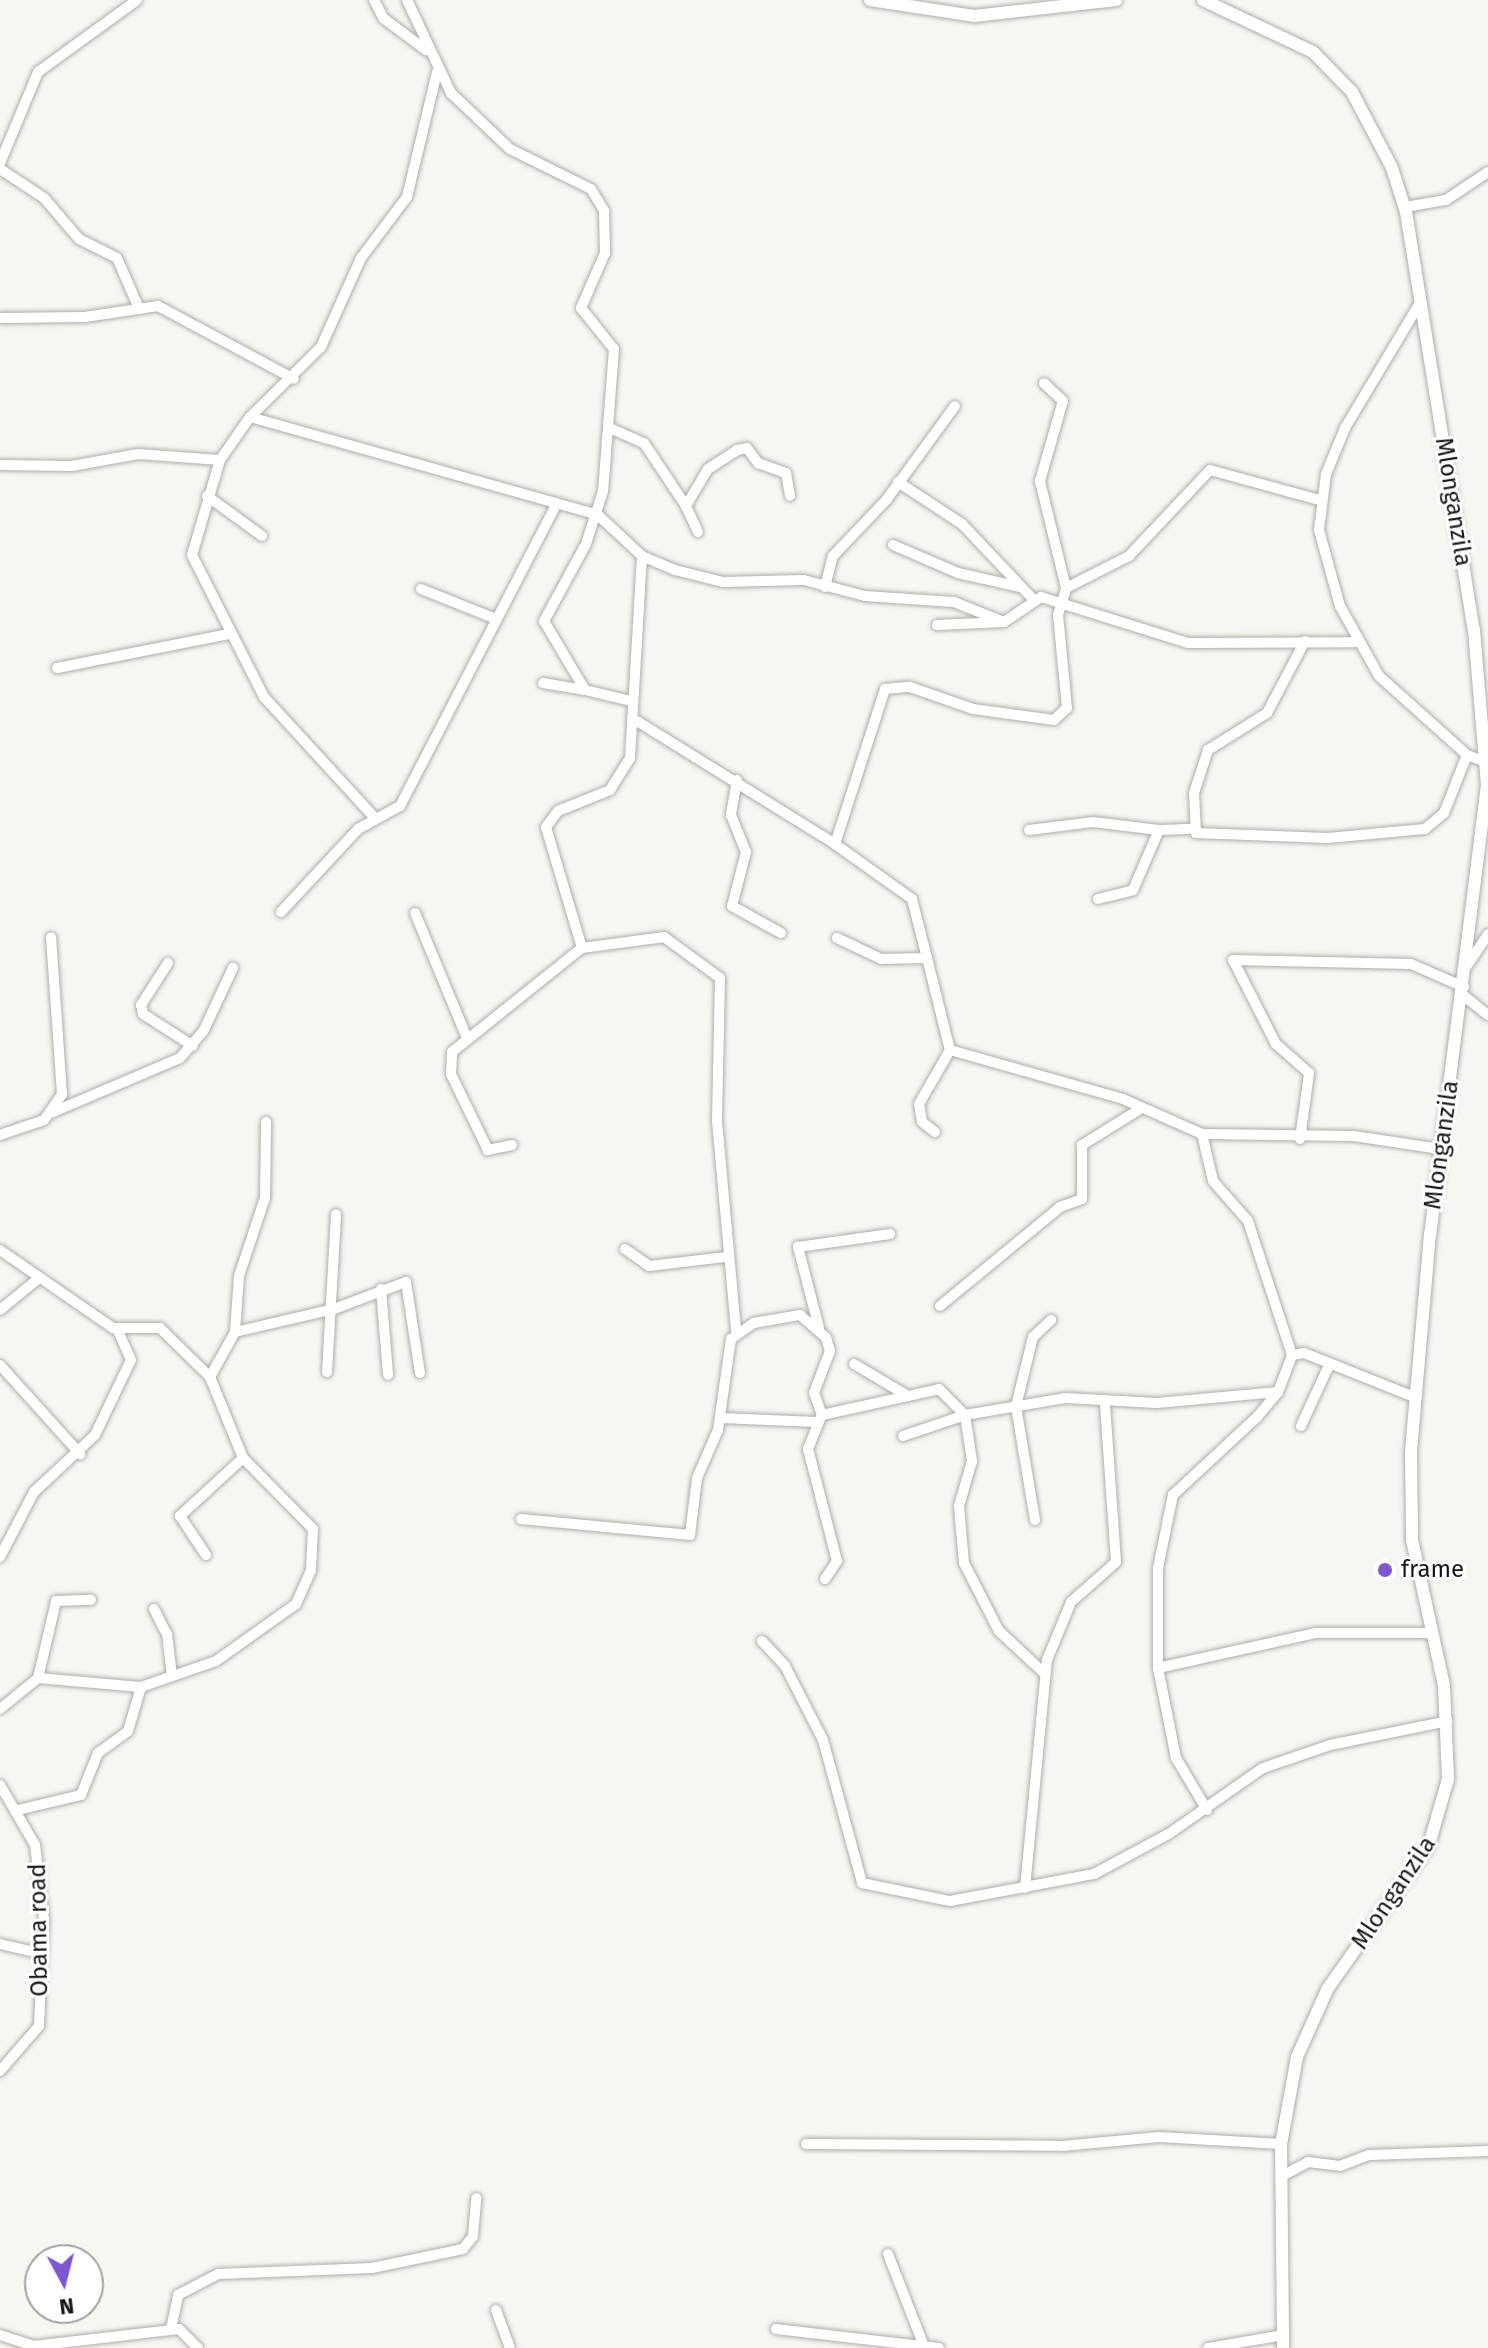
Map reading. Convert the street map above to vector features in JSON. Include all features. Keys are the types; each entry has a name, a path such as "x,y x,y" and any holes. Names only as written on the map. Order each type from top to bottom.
{"street":[{"path":"0,163 38,72 137,0"},
{"path":"374,0 383,18 426,51"},
{"path":"407,0 437,72 510,149 582,184 600,200 605,253 581,311 614,349 612,429 598,515 544,621 585,690"},
{"path":"870,0 974,16 1116,0"},
{"name":"Mlonganzila","path":"1203,0 1313,52 1352,92 1405,207 1474,630 1487,771 1464,991 1440,1149 1414,1397 1412,1540 1433,1633 1448,1721 1440,1823 1408,1880 1328,1988 1297,2057 1281,2144 1283,2341"},
{"path":"374,817 270,706 193,567 207,496 220,460 250,417 294,379 328,335 361,258 407,197 437,72"},
{"path":"0,169 44,198 79,239 117,258 138,306"},
{"path":"1405,207 1446,200 1488,172"},
{"path":"1421,301 1345,428 1320,500 1323,555 1355,642 1407,705 1487,771"},
{"path":"0,318 85,317 138,306 195,320 294,379"},
{"path":"835,844 885,689 910,687 973,709 1063,716 1063,604 1066,588 1040,481 1063,401 1044,383"},
{"path":"825,587 833,556 898,482 955,406"},
{"path":"250,417 598,515 642,556 723,582 825,587 965,604 1004,622"},
{"path":"612,429 644,443 686,506 698,532"},
{"path":"686,506 708,469 745,447 758,463 786,473 790,496"},
{"path":"0,465 72,466 138,454 220,460"},
{"path":"1066,588 1129,556 1210,470 1320,500"},
{"path":"898,482 962,524 1032,598 1063,604 1188,643 1355,642"},
{"path":"207,496 262,536"},
{"path":"281,912 374,817 400,806 557,503"},
{"path":"893,545 958,573 1020,587"},
{"path":"582,948 546,827 558,811 619,782 630,758 642,556"},
{"path":"421,589 496,619"},
{"path":"937,625 1004,622 1032,598"},
{"path":"57,668 228,634"},
{"path":"1192,829 1208,750 1267,713 1305,641"},
{"path":"543,683 631,701"},
{"path":"632,718 737,780 912,899 950,1050 919,1104 922,1122 935,1132"},
{"path":"1029,830 1093,822 1159,830 1192,829 1212,838 1328,838 1425,829 1444,813 1467,755"},
{"path":"737,780 731,815 746,852 732,906 781,933"},
{"path":"1098,899 1133,890 1159,830"},
{"path":"415,913 467,1038"},
{"path":"1466,967 1488,934"},
{"path":"51,937 64,1072 51,1113"},
{"path":"512,1145 488,1150 451,1074 452,1052 467,1038 582,948 667,938 720,978 717,1121 726,1257 736,1331 720,1418 697,1478 690,1535 521,1519"},
{"path":"837,938 881,959 927,958"},
{"path":"1300,1139 1309,1073 1276,1044 1233,960 1411,964 1464,991 1488,1015"},
{"path":"168,963 141,1005 143,1014 193,1046"},
{"path":"0,1135 152,1076 193,1046 233,968"},
{"path":"950,1050 1140,1109 1202,1134 1300,1139 1354,1136 1440,1149"},
{"path":"940,1306 1060,1207 1082,1199 1082,1145 1140,1109"},
{"path":"210,1377 235,1332 239,1276 268,1182 266,1122"},
{"path":"1202,1134 1213,1181 1248,1221 1292,1355 1278,1392 1173,1495 1158,1568 1158,1668 1176,1758 1207,1810"},
{"path":"327,1372 334,1309 336,1214"},
{"path":"825,1579 837,1561 809,1461 820,1419 814,1393 830,1351 820,1330 798,1247 890,1234"},
{"path":"625,1249 649,1266 726,1257"},
{"path":"0,1250 117,1329 131,1360 80,1454 34,1492 0,1557"},
{"path":"0,1310 39,1278"},
{"path":"235,1332 334,1309 381,1289 409,1284 420,1373"},
{"path":"381,1289 388,1375"},
{"path":"736,1331 787,1313 820,1330"},
{"path":"1035,1520 1016,1406 1033,1337 1051,1320"},
{"path":"38,1678 141,1687 216,1661 290,1609 311,1571 313,1529 243,1458 210,1377 160,1328 117,1329"},
{"path":"1292,1355 1330,1363 1414,1397"},
{"path":"1301,1426 1330,1363"},
{"path":"854,1364 908,1396"},
{"path":"0,1365 80,1454"},
{"path":"720,1418 820,1419 943,1390 965,1415 971,1470 959,1517 969,1578 999,1631 1044,1673"},
{"path":"903,1436 965,1415 1065,1398 1105,1403 1278,1392"},
{"path":"1025,1888 1044,1673 1071,1602 1116,1562 1105,1403"},
{"path":"206,1555 180,1516 243,1458"},
{"path":"0,1709 38,1678 56,1601 91,1600"},
{"path":"154,1609 167,1634 172,1676"},
{"path":"1158,1668 1316,1633 1433,1633"},
{"path":"762,1641 785,1666 823,1740 862,1883 950,1901 1094,1874 1207,1810 1263,1768 1300,1755 1448,1721"},
{"path":"18,1810 81,1795 98,1753 128,1731 141,1687"},
{"name":"Obama road","path":"0,1785 4,1798 18,1810 40,1858 43,1954 39,2026 0,2071"},
{"path":"0,1944 43,1954"},
{"path":"806,2144 1062,2146 1159,2137 1281,2144"},
{"path":"1282,2176 1308,2162 1340,2166 1369,2155 1488,2151"},
{"path":"171,2329 178,2295 218,2274 372,2268 463,2249 473,2236 476,2198"},
{"path":"888,2254 923,2344"},
{"path":"496,2310 510,2348"},
{"path":"0,2335 23,2347 171,2329 198,2348"},
{"path":"776,2329 939,2348"},
{"path":"1208,2348 1283,2341"}],"place":[{"name":"frame","path":"1385,1570"}]}
